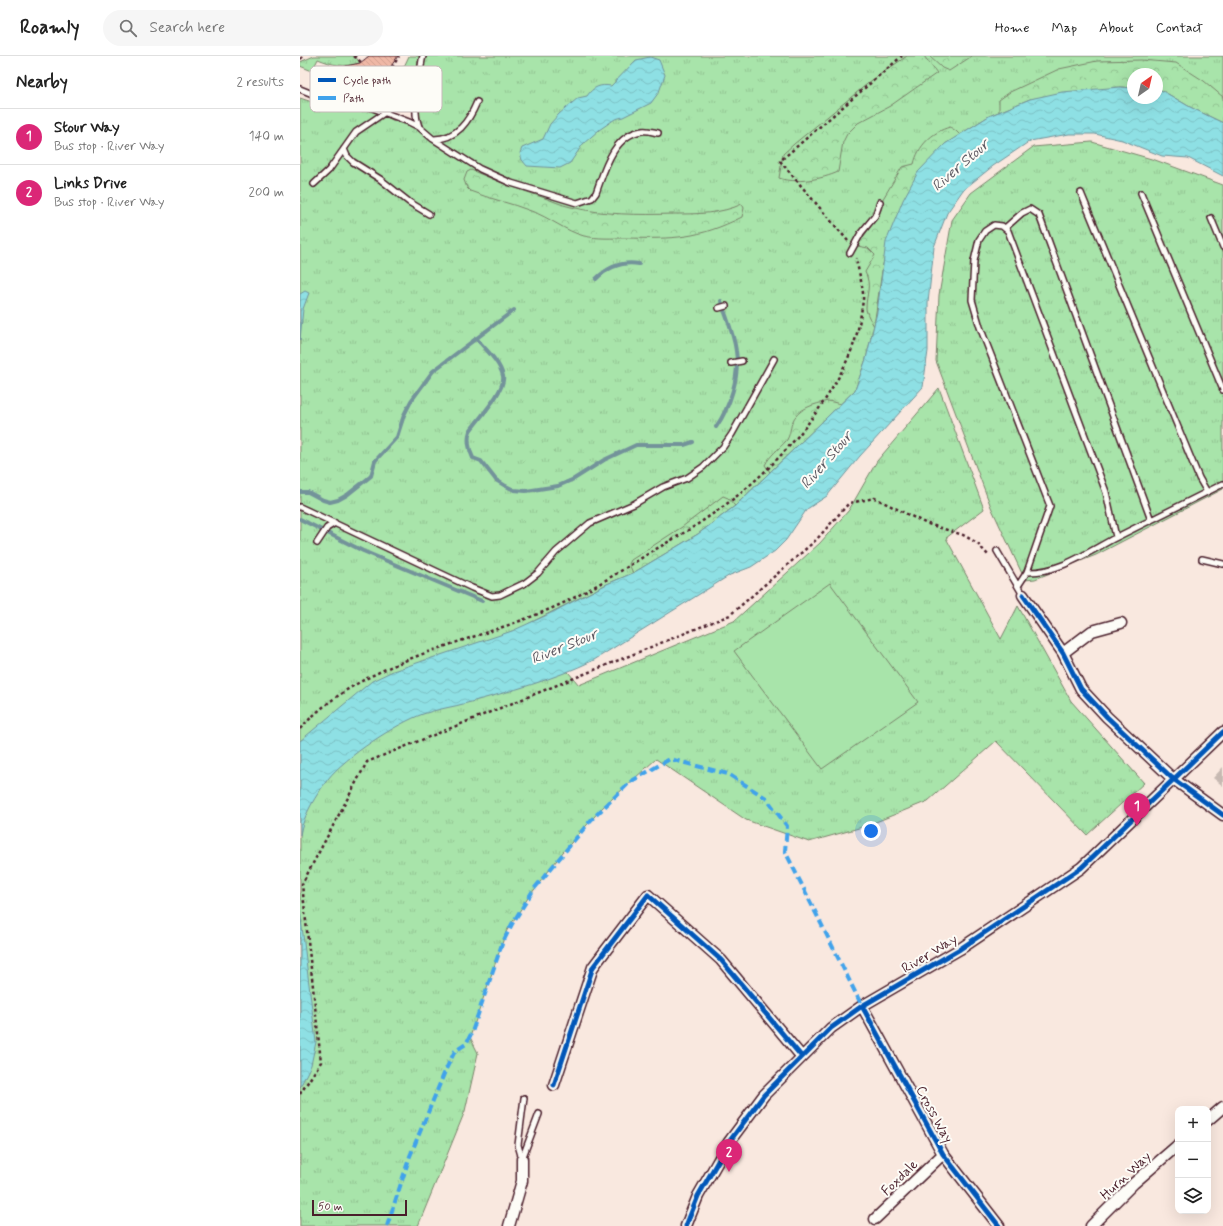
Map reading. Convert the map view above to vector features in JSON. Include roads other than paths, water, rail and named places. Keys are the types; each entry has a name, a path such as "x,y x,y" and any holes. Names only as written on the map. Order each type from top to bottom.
{"street":[{"path":"1020,590 1063,653 1081,689 1107,717 1172,778 1223,815"},
{"path":"1063,653 1092,631 1121,623"},
{"name":"River Way","path":"686,1226 698,1196 729,1142 764,1095 831,1028 862,1006 960,949 1081,868 1172,778 1223,732"},
{"path":"554,1085 593,967 648,895 721,960 802,1057"},
{"name":"Cross Way","path":"862,1006 943,1154 999,1226"},
{"path":"1211,1117 1223,1107"},
{"name":"Hurn Way","path":"1091,1226 1134,1183 1175,1148"},
{"name":"Foxdale","path":"875,1219 943,1154"},
{"path":"509,1226 522,1181 522,1159"}],"lane":[{"path":"422,66 423,56"},
{"path":"300,89 310,93"},
{"path":"433,139 443,139 462,128 468,121 477,102"},
{"path":"416,112 416,119 419,127"},
{"path":"314,184 329,170 356,132 384,113 419,127 433,139 480,169 525,188 577,203 592,198 596,193 609,156 619,145 630,136 642,131 658,133"},
{"path":"344,149 347,156 353,162 380,179 410,202 429,214"},
{"path":"1081,192 1196,471 1207,492"},
{"path":"1140,193 1223,390"},
{"path":"851,251 861,233 875,216 880,202"},
{"path":"1005,228 1022,213 1030,209 1039,215 1151,520"},
{"path":"1211,218 1223,247"},
{"path":"1020,590 1028,572 1050,506 980,327 972,300 974,261 979,240 985,231 994,225 1005,228 1008,231 1106,492 1116,537"},
{"path":"719,308 726,306"},
{"path":"300,507 472,588 492,596 500,595 525,583 538,573 556,552 590,523 634,504 662,487 687,478 703,467 723,447 732,434 774,359"},
{"path":"731,363 742,362"},
{"path":"1028,572 1037,572 1086,555 1116,537 1223,484"},
{"path":"317,543 328,528 335,523"},
{"path":"997,551 1020,590"},
{"path":"1202,559 1223,564"},
{"path":"522,1159 518,1145 524,1098"},
{"path":"522,1159 539,1114"}],"water":[{"path":"650,57 659,60 665,75 659,92 651,103 623,117 615,119 599,130 583,144 570,163 560,168 527,166 522,160 520,153 522,148 543,139 550,124 559,114 578,98 587,96 594,88 603,85 611,86 636,60"},
{"name":"River Stour","path":"1127,88 1127,104 1163,104 1163,91 1190,107 1223,123 1223,176 1188,158 1162,156 1122,140 1095,134 1069,134 1030,141 993,166 963,190 947,213 934,247 928,303 928,351 923,387 860,456 827,496 807,509 786,540 775,551 751,567 730,575 594,660 532,684 423,714 412,718 386,733 346,761 328,779 304,820 300,835 300,741 372,681 393,671 512,631 607,584 633,573 698,534 735,506 855,390 866,359 877,312 886,242 903,200 918,172 945,144 989,116 1030,99 1062,92"},
{"path":"305,291 309,293 303,309 300,340 300,294"},
{"path":"300,910 316,1042 311,1065 300,1087"}],"waterway":[{"path":"596,279 605,271 621,264 639,264"},
{"path":"716,427 730,401 737,371 735,345 721,301"},
{"path":"300,492 308,492 330,502 347,495 371,476 375,461 397,437 404,415 411,401 433,371 514,310"},
{"path":"476,338 499,366 503,376 503,382 491,404 470,431 470,448 473,458 481,461 496,480 514,490 526,491 558,486 574,479 604,460 636,445 684,445 693,442"},
{"path":"300,519 363,551 482,601"}],"place":[{"name":"Stour Way","path":"1137,826"},
{"name":"Links Drive","path":"729,1172"}]}
